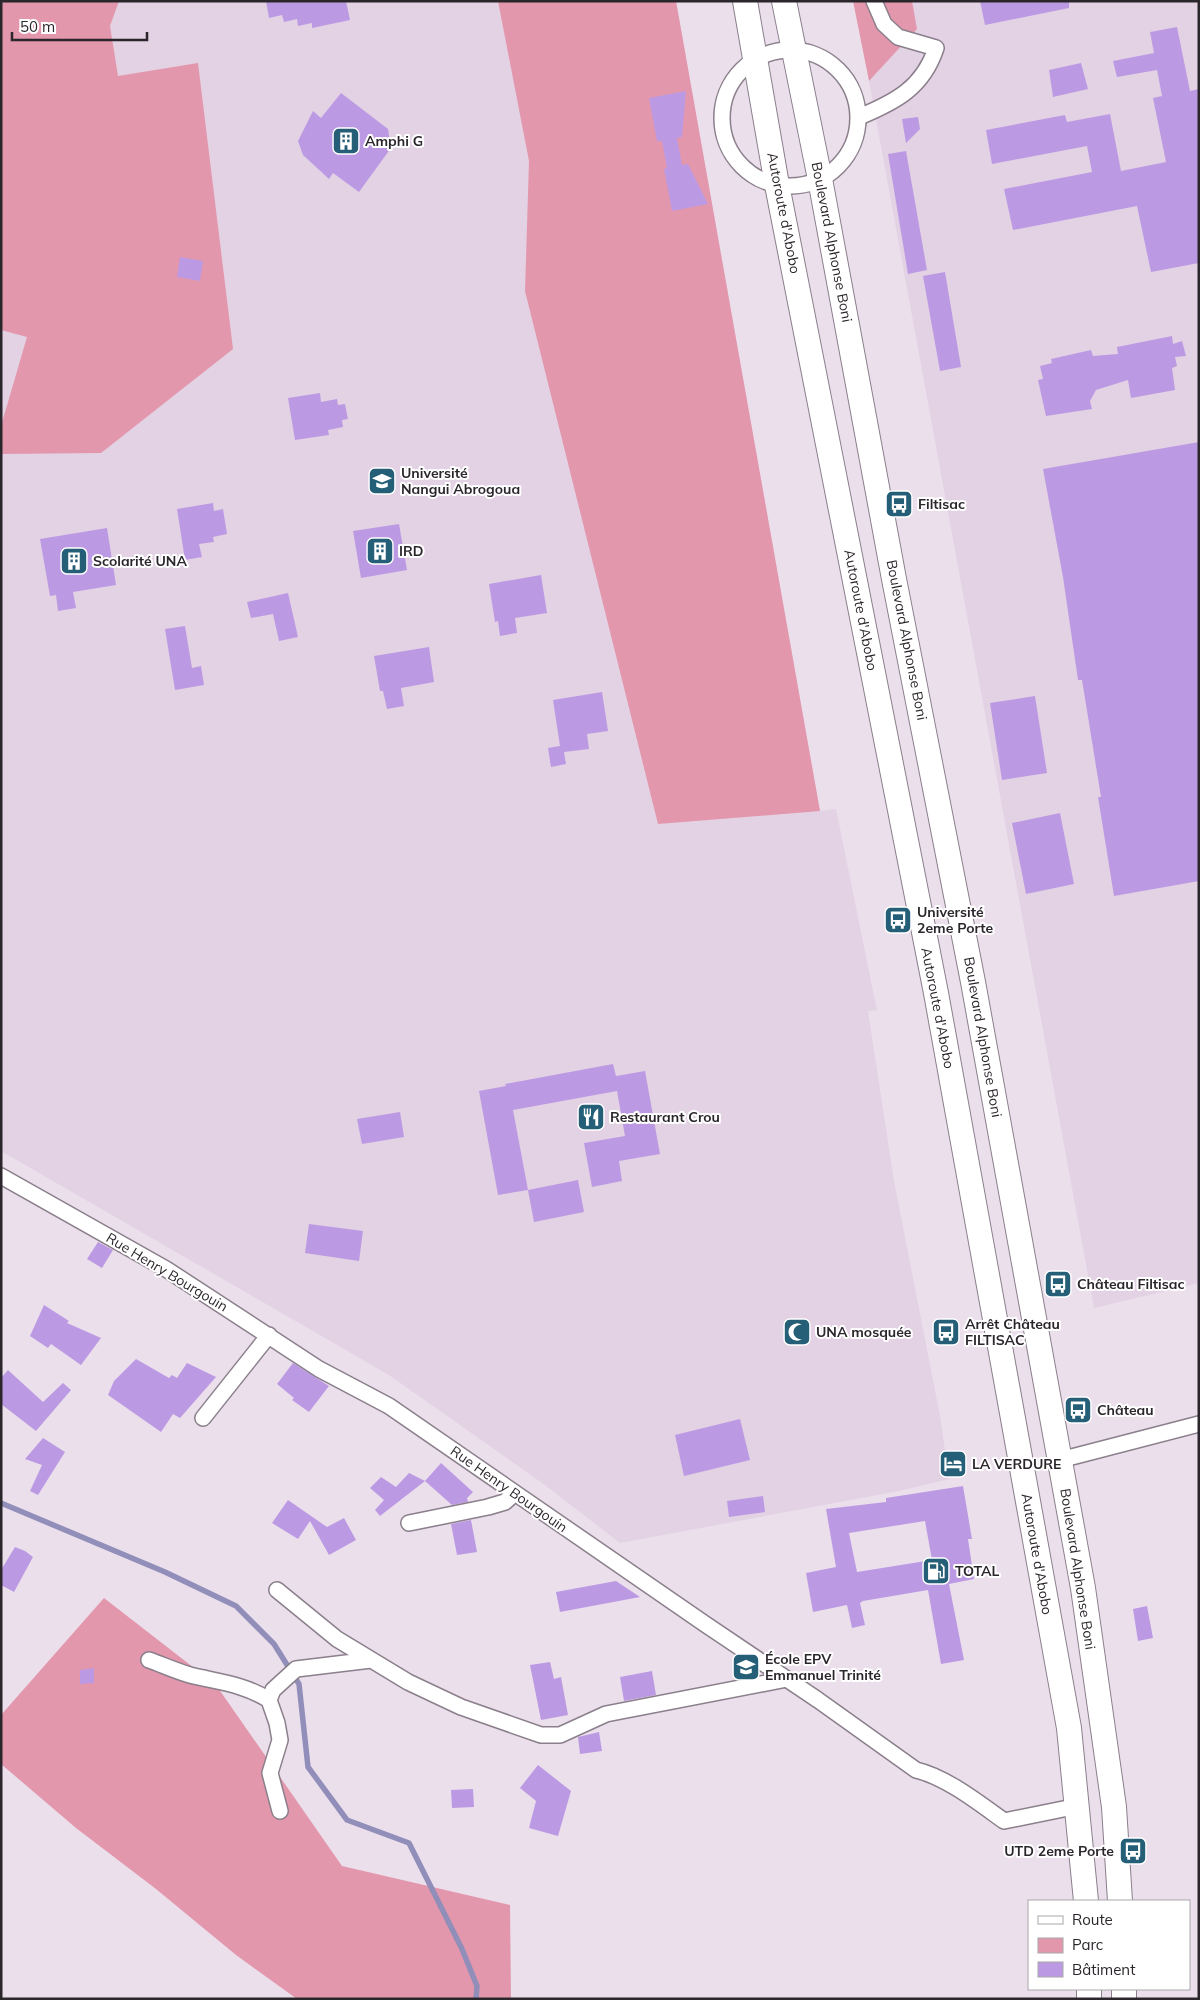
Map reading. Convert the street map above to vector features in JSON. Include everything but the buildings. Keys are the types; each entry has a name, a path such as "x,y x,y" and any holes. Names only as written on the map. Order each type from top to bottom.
{"main road":[{"path":"745,1 756,59"},
{"name":"Boulevard Alphonse Boni","path":"784,1 974,982 1083,1588 1114,1807 1120,1900"},
{"name":"Autoroute d'Abobo","path":"756,59 777,185 936,993 1069,1728 1086,1900"}],"street":[{"path":"858,117 904,95 918,82 927,69 936,48 898,37 884,24 874,1"},
{"path":"792,50 818,56 839,71 853,92 858,117 854,142 841,164 820,179 799,186 777,185 758,178 741,166 729,149 724,132 722,109 728,89 740,72 756,59 773,52 792,50"},
{"name":"Rue Henry Bourgouin","path":"1,1176 166,1269 319,1369 389,1406 704,1624 787,1678 916,1770 928,1773 974,1800 1004,1821 1078,1806"},
{"path":"203,1418 269,1335"},
{"path":"1060,1460 1199,1424"},
{"path":"409,1524 488,1507 505,1502 515,1493"},
{"path":"277,1590 337,1639 408,1682 461,1707 541,1735 560,1735 606,1714 787,1678"},
{"path":"149,1660 189,1674 271,1695"},
{"path":"271,1695 296,1669 371,1660"},
{"path":"271,1695 280,1740 270,1773 280,1811"}],"shaded area":[{"name":"Université Nangui Abrogoua","path":"1,1 676,1 820,811 836,809 877,1010 868,1011 894,1181 940,1416 949,1479 899,1491 620,1543 545,1485 389,1375 1,1151"},
{"name":"Filtisac","path":"912,1 1199,1 1199,1283 1094,1308 869,81 917,29"}],"green space":[{"path":"1,1 119,1 110,26 118,76 198,63 233,349 101,453 1,454 1,426 27,337 1,330"},
{"path":"498,1 676,1 820,811 658,824 525,291 529,161"},
{"path":"853,1 912,1 917,29 869,81"},
{"path":"104,1598 216,1685 342,1866 510,1905 511,1999 297,1999 236,1955 156,1889 76,1828 1,1764 1,1715"}],"waterway":[{"path":"1,1503 165,1572 236,1606 274,1644 299,1684 308,1767 347,1820 409,1843 462,1949 477,1986 476,1999"}],"place":[{"name":"Amphi G","path":"346,141"},
{"name":"Université Nangui Abrogoua","path":"382,481"},
{"name":"Filtisac","path":"899,504"},
{"name":"IRD","path":"380,551"},
{"name":"Scolarité UNA","path":"74,561"},
{"name":"Université 2eme Porte","path":"898,920"},
{"name":"Restaurant Crou","path":"591,1117"},
{"name":"Château Filtisac","path":"1058,1284"},
{"name":"UNA mosquée","path":"797,1332"},
{"name":"Arrêt Château FILTISAC","path":"946,1332"},
{"name":"Château","path":"1078,1410"},
{"name":"LA VERDURE","path":"953,1464"},
{"name":"TOTAL","path":"936,1571"},
{"name":"École EPV Emmanuel Trinité","path":"746,1667"},
{"name":"UTD 2eme Porte","path":"1133,1851"}]}
